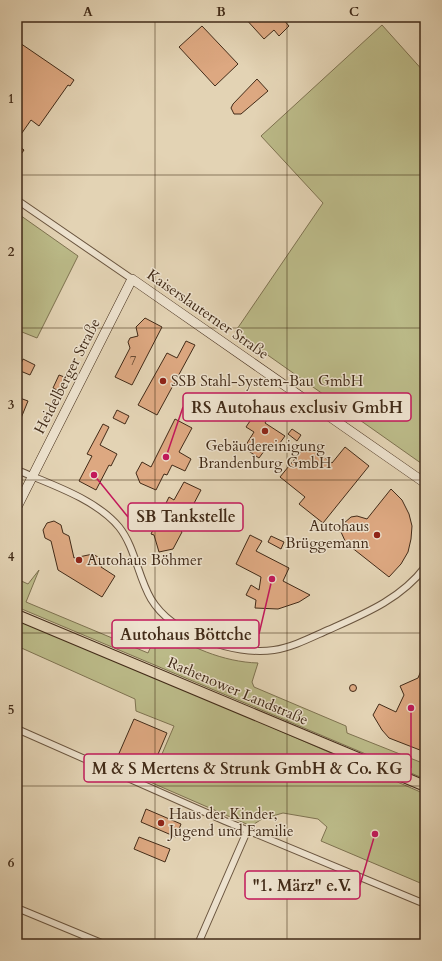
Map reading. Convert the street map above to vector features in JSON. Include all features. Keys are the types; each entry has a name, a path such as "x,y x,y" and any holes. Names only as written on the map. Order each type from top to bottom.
{"main road":[{"name":"Rathenower Landstraße","path":"17,615 425,786"}],"street":[{"path":"17,200 132,279"},
{"name":"Heidelberger Straße","path":"17,508 132,279"},
{"name":"Kaiserslauterner Straße","path":"132,279 425,483"},
{"path":"17,470 98,508 115,523 126,538 151,598 167,618 177,625 201,637 240,649 253,651 275,650 300,642 335,627 380,606 402,592 425,567"},
{"path":"17,729 425,904"},
{"path":"198,944 248,829"},
{"path":"17,908 104,944"}],"shaded area":[{"path":"382,25 425,73 425,466 235,332 323,203 261,136"},
{"path":"17,213 78,256 37,338 17,330"},
{"path":"39,570 26,602 148,653 160,626 194,647 206,652 232,660 258,663 252,682 254,687 346,726 347,733 425,764 425,779 17,607 17,579 28,584"},
{"path":"17,619 145,672 425,794 425,885 321,841 327,827 318,819 283,813 262,819 251,826 150,782 174,726 136,711 135,699 17,646"}],"building":[{"path":"244,17 281,17 289,26 279,36 274,30 264,39"},
{"path":"202,26 238,64 215,86 179,47"},
{"path":"17,41 74,80 70,86 68,85 39,126 31,120 17,140"},
{"path":"257,79 268,91 241,114 234,114 231,108 233,104"},
{"path":"17,145 24,150 17,160"},
{"path":"145,318 162,327 132,385 115,377 130,348 128,342 130,338 138,336 136,327"},
{"name":"SSB Stahl-System-Bau GmbH","path":"186,341 195,345 157,415 138,405 167,353 177,358"},
{"path":"23,359 35,365 30,375 18,370"},
{"path":"59,375 67,378 61,392 53,388"},
{"path":"17,397 28,401 17,428"},
{"name":"Gebäudereinigung Brandenburg GmbH","path":"260,406 271,413 265,423 285,436 277,447 270,443 259,458 244,448 254,432 246,427"},
{"path":"117,410 129,416 125,424 113,418"},
{"path":"175,419 192,428 179,452 191,459 185,471 172,465 167,475 164,474 156,490 140,483 136,473 142,462 151,467"},
{"path":"103,424 109,427 100,445 117,454 111,466 109,465 96,490 79,481 92,456 87,454"},
{"path":"292,429 301,435 297,441 288,434"},
{"path":"307,444 332,463 345,447 369,466 323,523 299,504 305,497 280,477"},
{"path":"184,482 201,490 180,530 182,532 173,549 159,552 154,535 151,534 169,497 174,500"},
{"name":"Autohaus Brüggemann","path":"391,489 402,500 409,514 412,526 408,552 401,564 389,577 346,543 341,532 343,524 351,517 357,516 367,519"},
{"name":"Autohaus Böhmer","path":"54,521 61,525 63,533 69,536 74,558 93,554 104,561 101,567 115,576 102,597 58,570 51,541 45,538 43,530 47,523"},
{"path":"250,535 262,541 256,551 289,568 283,581 310,595 299,602 278,609 255,608 256,600 246,595 251,585 259,590 261,577 236,564"},
{"path":"271,536 284,542 281,549 268,542"},
{"path":"425,661 425,752 389,738 373,715 379,704 396,712 404,695 400,686 418,678"},
{"path":"353,685 356,688 353,691 350,688"},
{"path":"134,719 167,733 153,766 129,757 127,763 117,758"},
{"name":"Haus der Kinder, Jugend und Familie","path":"146,809 181,824 176,837 141,822"},
{"path":"139,837 170,849 165,862 134,849"}],"place":[{"name":"SSB Stahl-System-Bau GmbH","path":"163,381"},
{"name":"Gebäudereinigung Brandenburg GmbH","path":"265,431"},
{"name":"RS Autohaus exclusiv GmbH","path":"166,457"},
{"name":"SB Tankstelle","path":"94,475"},
{"name":"Autohaus Brüggemann","path":"377,535"},
{"name":"Autohaus Böhmer","path":"79,560"},
{"name":"Autohaus Böttche","path":"272,579"},
{"name":"M & S Mertens & Strunk GmbH & Co. KG","path":"411,708"},
{"name":"Haus der Kinder, Jugend und Familie","path":"161,823"},
{"name":"\"1. März\" e.V.","path":"375,834"}]}
